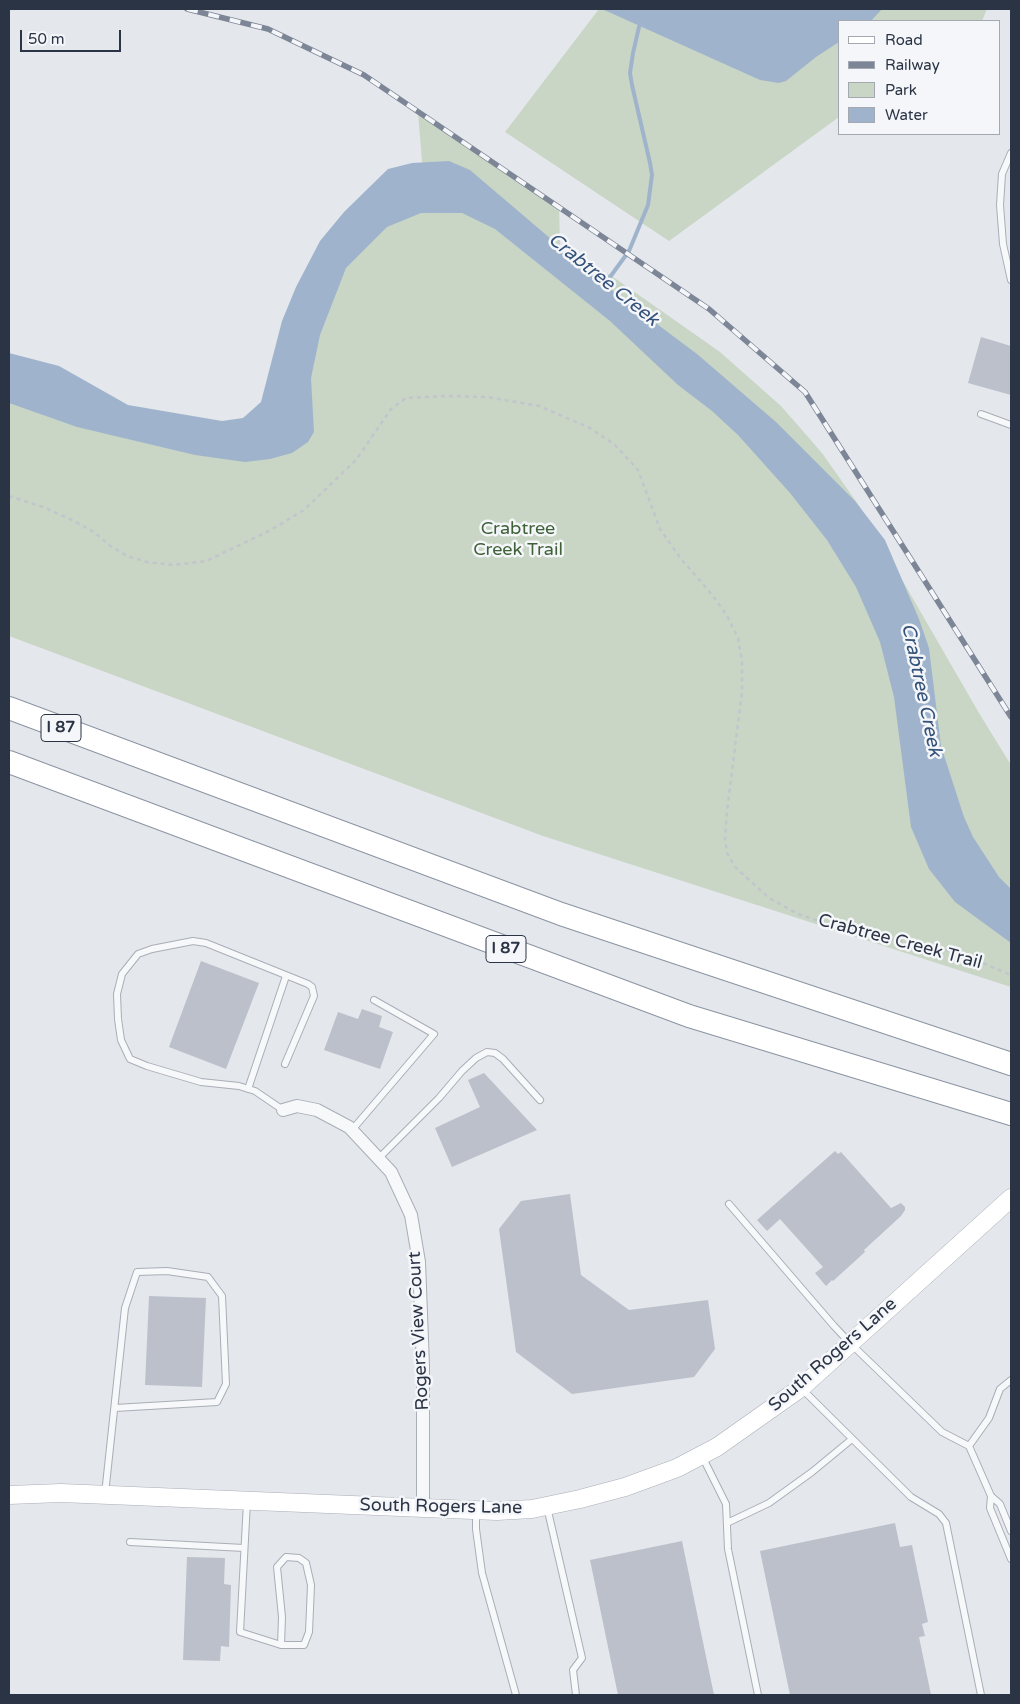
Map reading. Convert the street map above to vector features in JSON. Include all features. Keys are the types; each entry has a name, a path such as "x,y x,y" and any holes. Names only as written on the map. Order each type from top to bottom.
{"highway":[{"path":"9,701 113,748"},
{"name":"I 87","path":"9,708 561,914 1011,1064"},
{"name":"I 87","path":"9,762 689,1016 1011,1114"},
{"path":"9,768 66,784"}],"street":[{"name":"Rogers View Court","path":"283,1110 297,1106 317,1110 352,1130 391,1172 411,1216 419,1262 423,1366 423,1508"},
{"name":"South Rogers Lane","path":"9,1495 44,1493 506,1510 547,1506 625,1487 677,1468 702,1455 761,1417 801,1388 1011,1198"}],"lane":[{"path":"1011,153 1002,174 1000,205 1003,244 1011,280"},
{"path":"981,414 1011,425"},
{"path":"283,1110 255,1091 240,1086 201,1082 147,1066 130,1058 121,1040 118,1018 117,994 122,974 138,954 152,949 194,941 206,943 312,987 314,996 285,1064"},
{"path":"248,1089 286,976"},
{"path":"352,1130 434,1034 374,1000"},
{"path":"379,1158 439,1098 462,1071 476,1058 487,1052 495,1053 503,1059 540,1100"},
{"path":"729,1204 850,1343 942,1432 969,1446 991,1496 1000,1504 1011,1531"},
{"path":"104,1495 125,1308 137,1272 167,1272 208,1277 222,1296 226,1384 216,1402 115,1408"},
{"path":"969,1446 989,1418 1000,1389 1011,1380"},
{"path":"801,1388 911,1497 939,1514 946,1523 981,1695"},
{"path":"727,1523 769,1503 812,1472 852,1439"},
{"path":"702,1455 726,1504 728,1549 758,1695"},
{"path":"991,1496 990,1508 1011,1559"},
{"path":"247,1501 240,1632 281,1645 304,1645 309,1632 311,1585 306,1563 299,1558 286,1557 277,1567 282,1617 281,1645"},
{"path":"547,1506 582,1658 573,1670 576,1695"},
{"path":"476,1510 476,1529 482,1572 516,1695"},
{"path":"130,1542 244,1548"}],"path":[{"name":"Crabtree Creek Trail","path":"9,496 43,507 72,520 94,532 109,545 127,556 148,562 174,565 206,561 269,531 304,510 356,460 391,409 406,398 446,396 487,397 539,406 590,428 614,445 638,470 660,529 680,559 726,614 738,638 742,661 742,692 725,838 727,853 734,867 769,898 798,914 848,931 943,950 978,961 1011,975"}],"green space":[{"path":"599,9 987,9 982,20 838,20 838,118 669,241 505,132"},
{"name":"Crabtree Creek Trail","path":"418,113 559,205 560,247 578,255 616,279 720,352 781,406 822,453 860,507 1011,765 1011,987 543,836 9,636 9,382 245,444 319,284 424,185"}],"water":[{"path":"602,9 882,9 872,20 838,20 838,43 816,57 786,81 779,83 760,80"},
{"name":"Crabtree Creek","path":"449,161 470,170 605,285 697,354 776,422 855,501 885,540 919,619 929,648 941,746 964,817 973,837 999,877 1011,889 1011,943 955,902 929,869 911,827 894,697 880,642 856,587 827,540 790,493 738,435 712,411 678,385 610,321 495,229 462,213 421,213 387,227 346,268 320,335 311,378 314,432 308,442 292,453 270,459 245,462 195,455 77,427 9,403 9,353 59,366 128,405 222,421 243,418 261,402 282,321 296,287 320,241 344,212 388,169 412,163"}],"building":[{"path":"981,337 1011,346 1011,395 968,383"},
{"path":"201,961 259,983 226,1069 169,1047"},
{"path":"362,1009 382,1016 379,1027 393,1032 380,1069 324,1050 338,1012 358,1019"},
{"path":"484,1073 537,1130 452,1167 435,1128 480,1107 468,1080"},
{"path":"835,1151 838,1154 841,1152 891,1208 901,1203 905,1210 901,1216 864,1250 865,1252 826,1286 815,1273 823,1267 780,1219 767,1231 757,1220"},
{"path":"570,1194 581,1275 629,1310 708,1300 715,1349 694,1377 572,1394 516,1352 499,1229 521,1201"},
{"path":"149,1296 206,1298 202,1387 145,1385"},
{"path":"895,1523 900,1547 912,1545 928,1622 922,1624 925,1636 919,1637 931,1695 790,1695 760,1551"},
{"path":"682,1541 714,1695 618,1695 590,1560"},
{"path":"187,1557 225,1558 224,1584 231,1585 229,1647 221,1646 220,1661 183,1660"}],"waterway":[{"name":"Crabtree Creek","path":"602,288 629,251 648,205 652,175 630,73 641,24"}],"railway":[{"path":"187,9 268,29 364,75 709,309 805,392 1011,717"}]}
